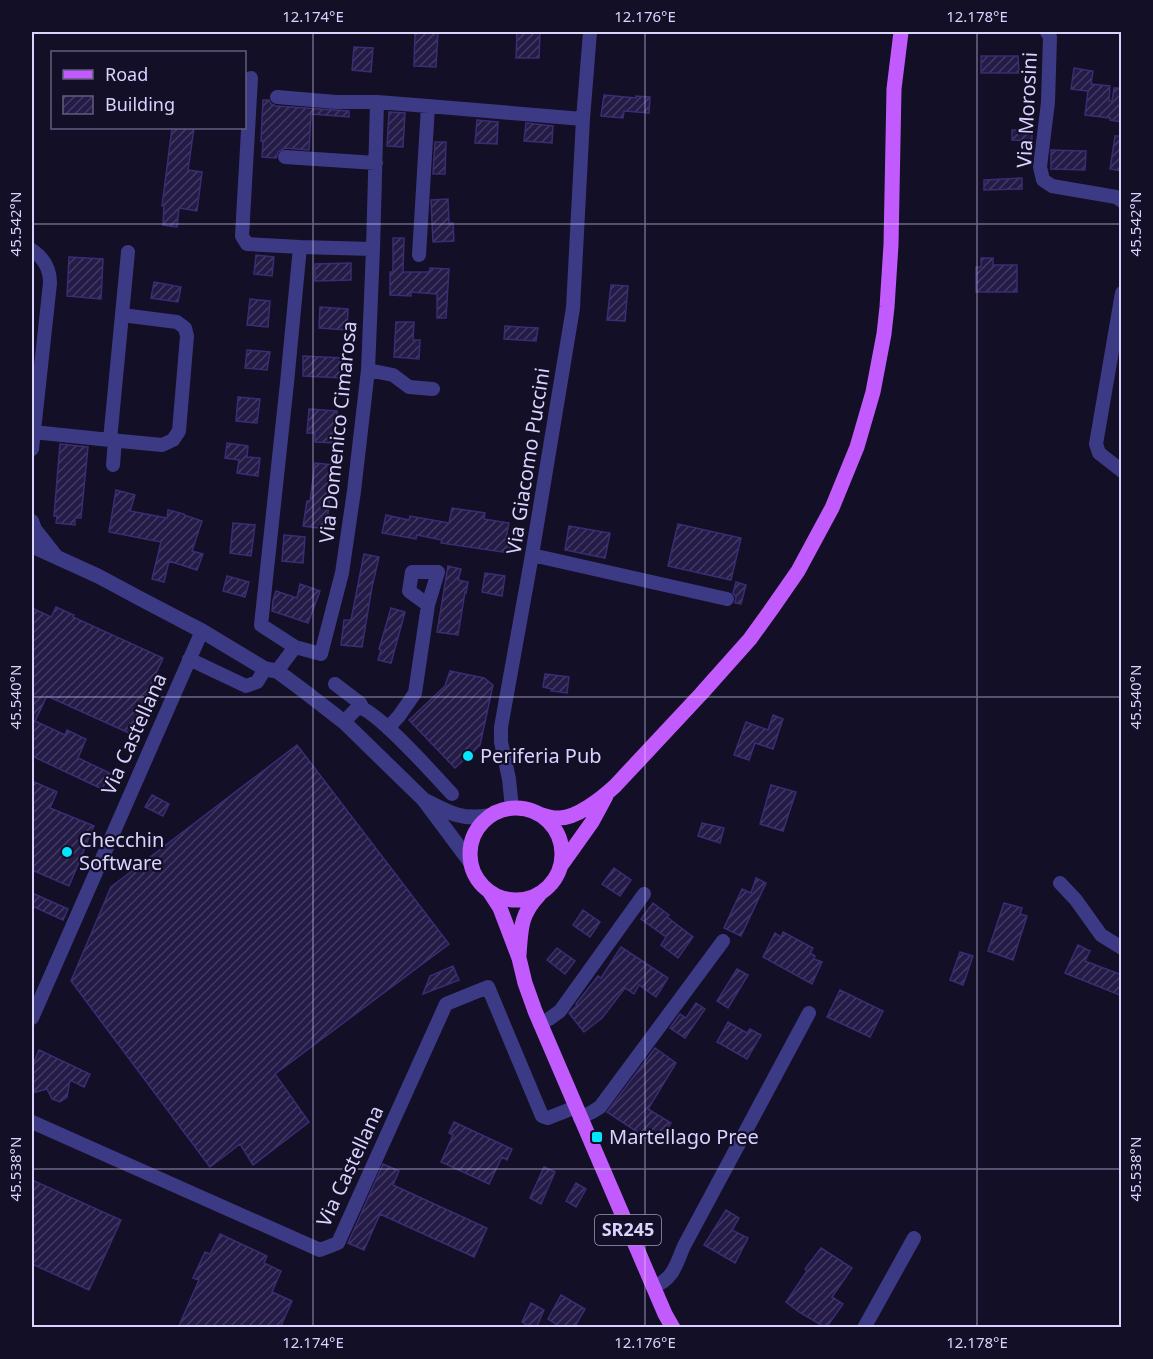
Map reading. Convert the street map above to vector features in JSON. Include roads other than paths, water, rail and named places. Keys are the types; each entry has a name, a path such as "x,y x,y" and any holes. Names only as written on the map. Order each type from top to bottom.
{"main road":[{"path":"607,794 592,822 550,885 535,896 518,899 501,897 489,891 478,881 471,863 472,837 488,816 503,809 512,808 526,809 557,818 570,817 607,794 750,639 803,563 832,508 857,447 873,392 884,334 890,256 894,89 901,32"},
{"path":"539,814 549,822 558,837 562,855 560,867"},
{"name":"SR245","path":"489,891 500,908 540,1024 664,1314 673,1328"},
{"name":"SR245","path":"519,958 525,914 542,891"}],"street":[{"name":"Via Giacomo Puccini","path":"512,808 509,779 501,742 501,727 573,308 583,119 591,32"},
{"name":"Via Morosini","path":"1047,32 1050,37 1048,102 1040,166 1043,180 1052,186 1116,197 1122,201"},
{"path":"251,78 242,236 247,244 373,249 377,102"},
{"path":"277,97 336,102 377,102 583,119"},
{"path":"419,255 429,106"},
{"path":"285,157 376,163"},
{"name":"Via Domenico Cimarosa","path":"300,247 261,625 319,661 342,573 354,490 368,370 373,249"},
{"path":"32,250 44,261 50,274 32,449"},
{"path":"113,465 112,440 128,252"},
{"path":"1122,292 1096,444 1099,453 1122,471"},
{"path":"33,432 162,445 173,440 179,431 187,336 185,328 177,322 122,315"},
{"path":"368,370 393,375 409,387 433,389"},
{"path":"32,521 35,529 57,557"},
{"path":"32,546 98,576 304,690 344,722 424,800 471,863"},
{"path":"32,552 57,557"},
{"path":"532,555 727,599"},
{"path":"388,728 415,693 428,605"},
{"name":"Via Castellana","path":"32,1018 202,632"},
{"path":"189,659 246,686 257,682 295,647"},
{"path":"335,684 388,728 452,794"},
{"path":"344,722 358,707 362,707"},
{"path":"424,800 452,815 466,818 488,816"},
{"path":"1060,883 1076,900 1101,935 1122,948"},
{"path":"540,1024 560,1011 644,894"},
{"name":"Via Castellana","path":"32,1122 320,1250 339,1243 446,1004 488,987 542,1116 548,1118 578,1112 592,1112 600,1107 723,941"},
{"path":"653,1287 661,1284 670,1276 809,1013"},
{"path":"864,1328 914,1238"}],"place":[{"name":"Periferia Pub","path":"468,756"},
{"name":"Checchin Software","path":"67,852"},
{"name":"Martellago Pree","path":"597,1137"}]}
